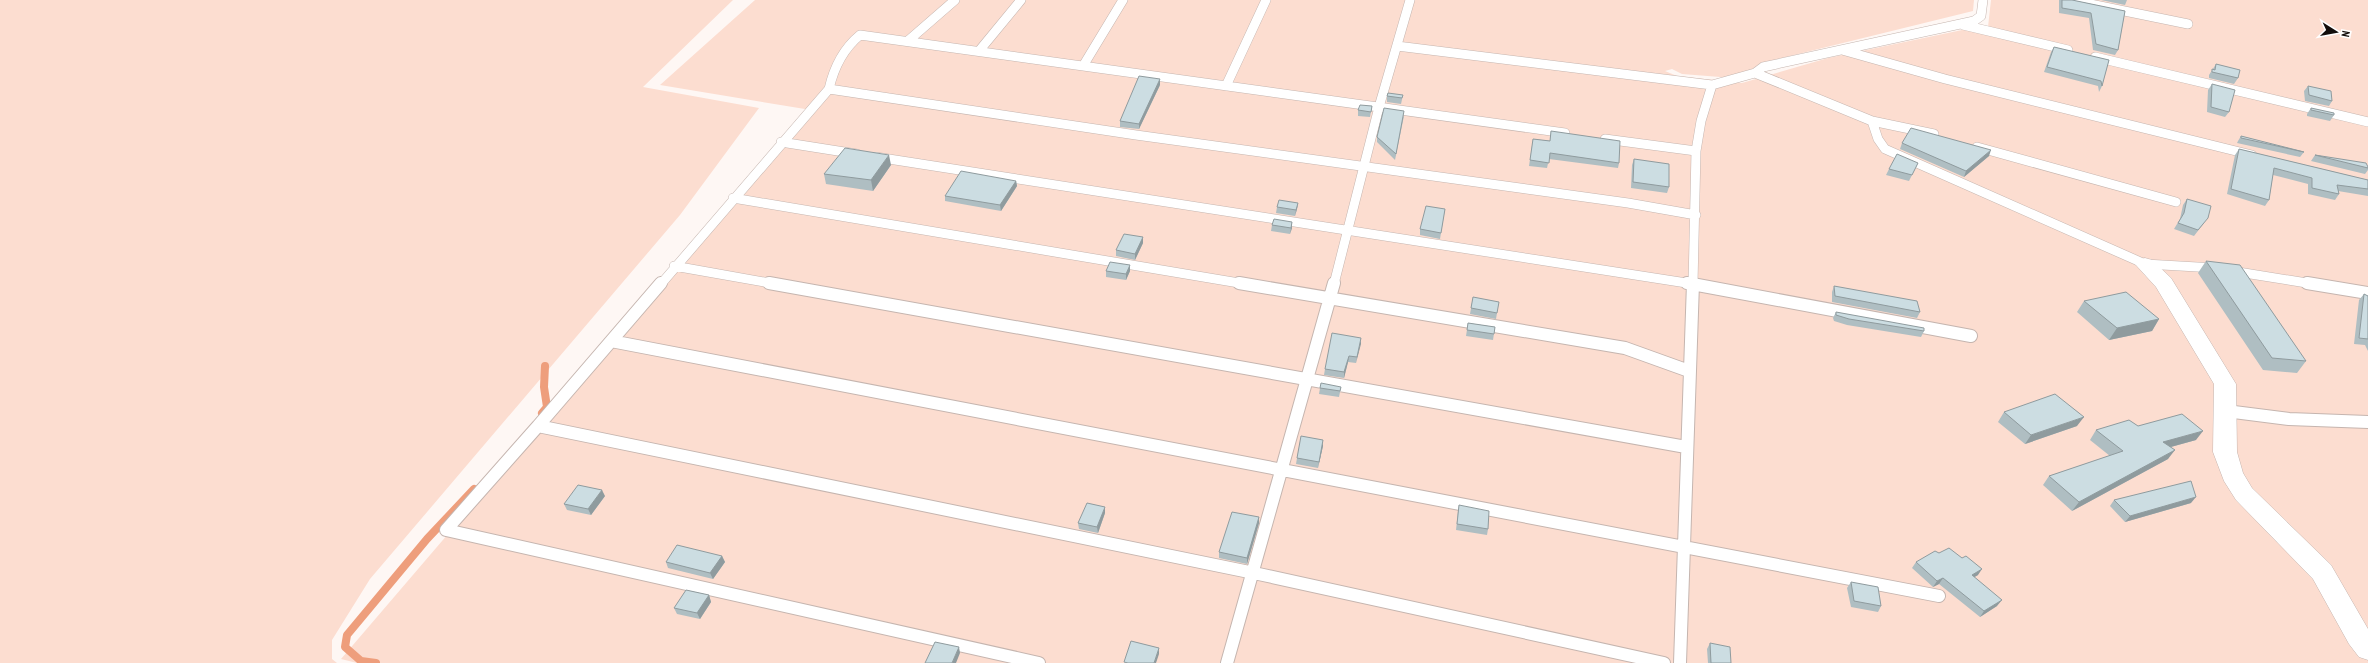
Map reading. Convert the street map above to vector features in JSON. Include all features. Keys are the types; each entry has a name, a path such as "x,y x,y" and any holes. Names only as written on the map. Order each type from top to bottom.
{"street":[{"path":"2145,264 2164,283 2225,384 2225,452 2232,475 2244,494 2322,572 2358,636 2368,649"}],"lane":[{"path":"909,40 955,0"},
{"path":"979,51 1021,0"},
{"path":"1083,66 1123,0"},
{"path":"1226,86 1266,0"},
{"path":"1227,663 1254,573 1330,300 1379,107 1410,0"},
{"path":"1397,46 1712,86 1755,74 1763,67 1974,21 1981,16 1983,0"},
{"path":"2071,0 2188,24"},
{"path":"1960,24 2368,122"},
{"path":"1039,663 446,530 538,426 781,142 829,89 832,71 838,59 860,35 909,40 1083,66 1577,135"},
{"path":"1840,49 1946,79 2262,157"},
{"path":"1755,74 1872,121 1912,128 1942,137"},
{"path":"1680,663 1686,447 1696,215 1696,152 1701,121 1712,86"},
{"path":"829,89 1628,203 1696,215"},
{"path":"1872,121 1878,139 1885,150 2145,264 2209,267 2368,293"},
{"path":"1593,137 1696,152"},
{"path":"781,142 1349,229 1693,284 1971,336"},
{"path":"1964,143 2176,202"},
{"path":"733,198 1330,300 1625,348 1689,370"},
{"path":"674,266 1686,447"},
{"path":"611,341 1939,596"},
{"path":"2226,411 2289,419 2368,422"},
{"path":"538,426 1254,573 1664,663"}],"shaded area":[{"path":"0,0 733,0 643,87 759,108 680,215 370,579 332,640 332,659 337,663 0,663"},
{"path":"755,0 1974,0 1973,11 1760,64 1747,73 1733,78 1682,74 1672,69 1665,71 1677,76 1742,83 1828,58 1967,29 1988,27 1991,0 2368,0 2368,663 357,663 341,659 811,110 660,85"}],"building":[{"path":"2062,0 2072,0 2125,11 2118,50 2096,44 2091,13 2062,8"},
{"path":"2054,47 2109,60 2102,86 2101,81 2047,67"},
{"path":"2216,64 2240,70 2238,78 2212,72 2212,69 2215,70"},
{"path":"1139,76 1160,79 1139,124 1120,121"},
{"path":"2212,84 2235,90 2229,112 2211,107"},
{"path":"2308,86 2331,91 2332,101 2309,95"},
{"path":"1388,93 1403,95 1402,98 1387,96"},
{"path":"1360,105 1372,106 1371,112 1358,110"},
{"path":"1384,108 1404,111 1396,154 1377,137"},
{"path":"2311,108 2334,113 2334,115 2311,110"},
{"path":"1911,128 1991,150 1966,171 1902,143"},
{"path":"1551,131 1620,141 1619,163 1550,153 1549,163 1530,160 1533,139 1550,141"},
{"path":"2241,136 2304,152 2241,138"},
{"path":"845,148 889,155 871,180 824,174"},
{"path":"2239,149 2368,180 2368,189 2337,185 2339,194 2312,188 2312,178 2274,168 2269,200 2231,189"},
{"path":"1897,154 1918,163 1912,175 1889,169"},
{"path":"2315,155 2366,163 2368,168"},
{"path":"1634,159 1669,164 1669,187 1633,182"},
{"path":"961,171 1016,181 1000,205 945,196"},
{"path":"2187,199 2211,206 2208,218 2198,230 2178,223 2184,213"},
{"path":"1279,200 1298,203 1296,210 1277,207"},
{"path":"1426,206 1445,209 1441,233 1420,229"},
{"path":"1274,219 1292,222 1291,228 1272,225"},
{"path":"1124,234 1143,237 1135,254 1116,250"},
{"path":"2206,261 2240,265 2306,361 2272,358"},
{"path":"1110,262 1130,265 1126,274 1106,271"},
{"path":"1834,286 1917,301 1920,312 1835,296"},
{"path":"2126,292 2159,319 2117,328 2084,301"},
{"path":"2364,294 2368,296 2368,339 2359,338"},
{"path":"1473,297 1499,302 1497,313 1471,308"},
{"path":"1836,312 1924,328 1924,331 1849,319 1836,315"},
{"path":"1468,323 1495,327 1494,334 1467,330"},
{"path":"1332,333 1361,338 1357,357 1349,356 1344,372 1325,369"},
{"path":"1321,383 1341,387 1340,391 1320,388"},
{"path":"2055,394 2084,417 2031,435 2004,412"},
{"path":"2182,414 2203,431 2163,442 2175,450 2079,502 2049,476 2123,451 2096,430 2129,420 2138,426"},
{"path":"1301,436 1323,440 1319,462 1297,458"},
{"path":"2191,481 2196,497 2130,516 2114,500"},
{"path":"578,485 602,490 588,509 564,504"},
{"path":"1087,503 1105,507 1097,527 1078,523"},
{"path":"1459,505 1489,511 1488,529 1457,524"},
{"path":"1232,512 1259,517 1247,558 1219,552"},
{"path":"677,545 722,556 710,573 666,562"},
{"path":"1949,548 1962,558 1966,556 1982,569 1972,575 2002,600 1984,611 1943,578 1937,581 1916,562 1935,551 1939,553"},
{"path":"1851,582 1878,587 1881,606 1854,601"},
{"path":"686,590 709,595 697,613 674,608"},
{"path":"1131,641 1159,648 1154,663 1124,662"},
{"path":"935,642 959,647 952,663 925,663"},
{"path":"1710,643 1730,647 1731,663 1711,663"}],"waterway":[{"path":"542,413 547,407 544,387 545,366"},
{"path":"376,663 361,661 345,647 347,635 427,539 474,489"}]}
